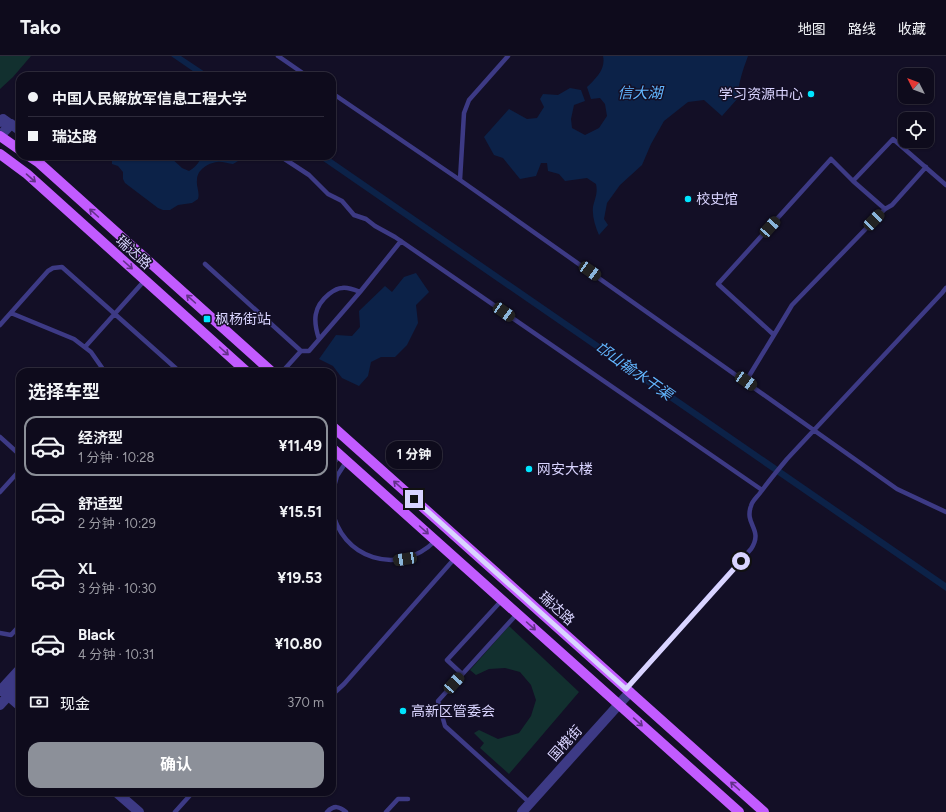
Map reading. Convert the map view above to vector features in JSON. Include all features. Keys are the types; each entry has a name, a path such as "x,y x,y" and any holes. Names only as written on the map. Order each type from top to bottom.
{"main road":[{"path":"0,136 16,147"},
{"name":"瑞达路","path":"0,154 27,174 243,368"},
{"name":"瑞达路","path":"34,160 268,368"},
{"name":"瑞达路","path":"336,430 764,812"},
{"path":"336,451 739,812"}],"street":[{"path":"0,136 3,121 16,129"},
{"path":"40,160 46,169"},
{"path":"0,705 2,691 16,674"},
{"path":"2,691 16,685"},
{"name":"国槐街","path":"522,812 618,704 628,690"},
{"path":"2,691 16,703"},
{"path":"121,796 139,812"}],"lane":[{"path":"278,56 286,58 302,72"},
{"path":"460,180 464,113 469,100 508,56"},
{"path":"336,96 460,180 746,381 896,489 946,512"},
{"path":"853,181 893,139 946,185"},
{"path":"774,335 718,284 831,159 884,209"},
{"path":"286,160 308,175 328,194 342,201 354,215 366,218 374,226 401,241 762,490"},
{"path":"746,381 792,304 884,209 892,205 926,168"},
{"path":"205,264 301,351 309,351 360,292 401,241"},
{"path":"0,325 48,271 53,268 62,267 176,368"},
{"path":"85,347 145,280"},
{"path":"319,339 316,329 315,316 319,304 324,298 338,288 360,292"},
{"path":"628,690 756,542 756,534 749,516 751,505 770,479 946,288"},
{"path":"10,313 74,339 91,352 102,368"},
{"path":"286,368 301,351"},
{"path":"0,437 16,452"},
{"path":"336,463 345,459"},
{"path":"336,480 345,459"},
{"path":"0,492 16,474"},
{"path":"336,523 342,535 355,548 370,557 388,560 405,559 422,552 436,540"},
{"path":"336,691 455,558"},
{"path":"462,674 447,660 502,600"},
{"path":"517,613 438,701 446,726 530,803"},
{"path":"0,633 11,635 16,629"},
{"path":"175,812 189,796"},
{"path":"386,812 398,799 408,799"},
{"path":"327,812 336,806 341,807 346,812"}],"green space":[{"path":"0,56 31,56 13,77 0,89"},
{"path":"509,626 579,692 509,774 480,748 484,743 474,733 479,730 498,739 519,733 531,716 536,700 531,685 520,672 505,668 489,669 476,675 470,670"}],"water":[{"path":"171,56 181,56 205,72 194,72"},
{"name":"信大湖","path":"603,56 748,56 740,82 738,98 722,116 704,100 688,102 664,121 651,144 642,165 620,185 607,203 604,219 608,225 599,235 593,214 597,187 596,184 587,178 565,181 559,174 548,171 547,163 541,163 536,176 520,179 503,158 494,155 484,137 509,109 527,119 537,118 544,107 540,99 543,94 558,95 570,88 581,90 585,101 574,105 571,119 572,128 585,135 599,128 607,116 605,104 600,98 591,99 587,87 597,77 602,69 604,61"},
{"path":"112,160 173,160 182,168 189,171 200,160 238,160 233,164 217,162 210,164 201,170 197,176 199,194 198,199 192,203 178,205 170,210 158,208 125,183 123,179 123,172 118,166 112,164"},
{"name":"邙山输水干渠","path":"322,160 333,160 946,583 946,591"},
{"path":"416,273 429,292 416,305 418,323 407,345 395,357 381,357 371,362 368,376 359,386 342,378 336,368 319,359 336,335 352,336 360,327 359,311 385,286 392,292 404,277"}],"place":[{"name":"学习资源中心","path":"811,94"},
{"name":"校史馆","path":"688,199"},
{"name":"枫杨街站","path":"207,319"},
{"name":"网安大楼","path":"529,469"},
{"name":"高新区管委会","path":"403,711"}],"route":[{"path":"414,499 626,689 741,561"}]}
